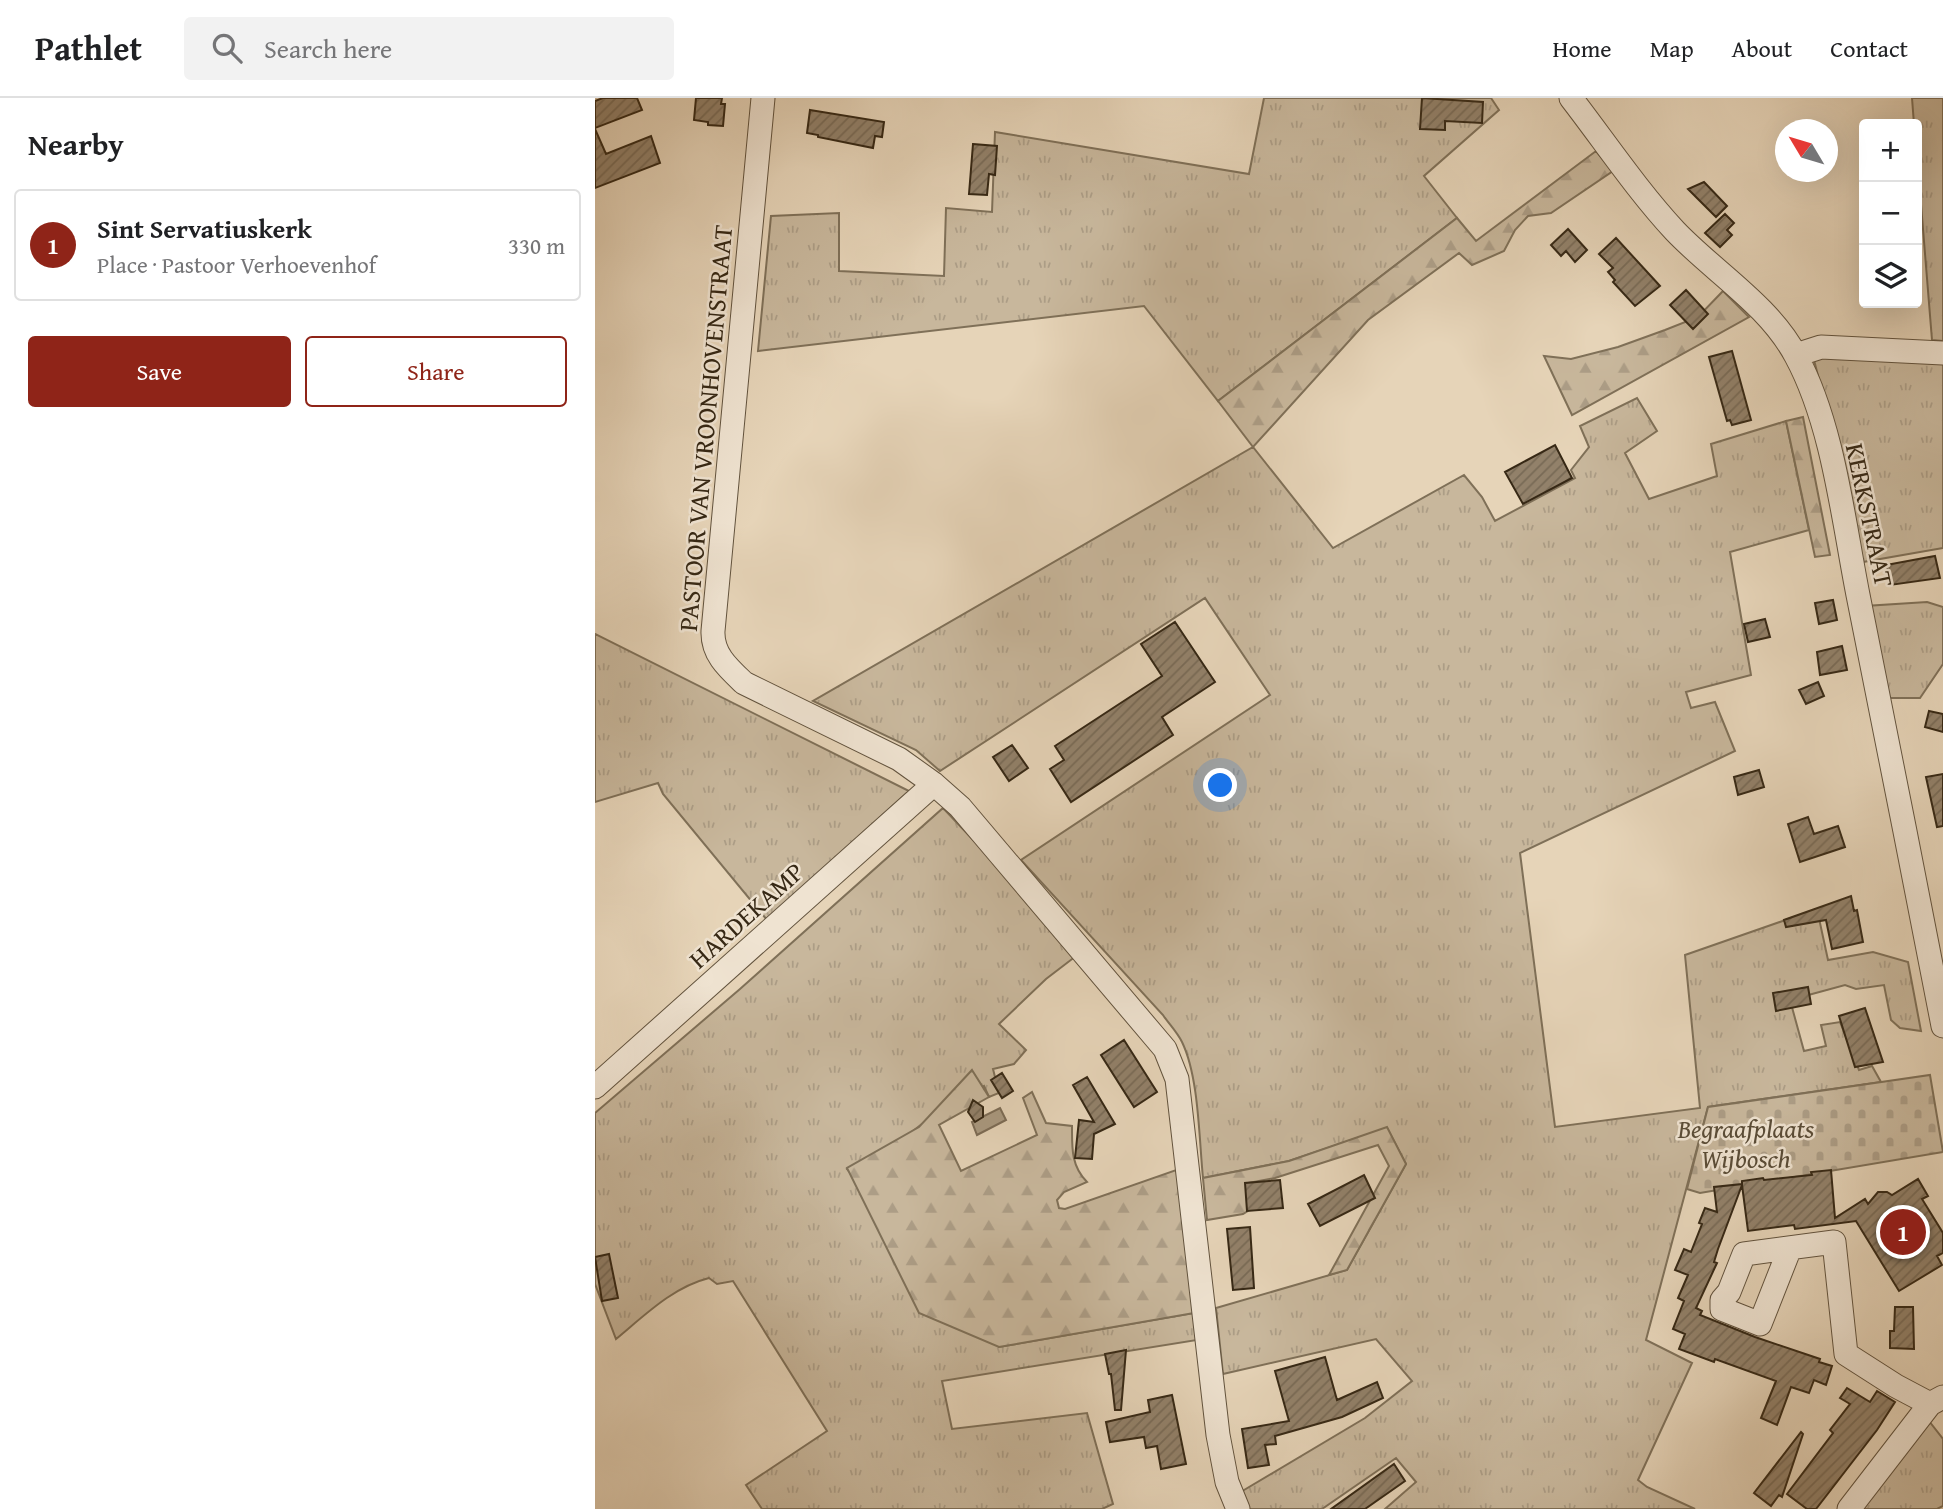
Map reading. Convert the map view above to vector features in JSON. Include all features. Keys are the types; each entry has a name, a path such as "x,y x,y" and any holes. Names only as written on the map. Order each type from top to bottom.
{"street":[{"name":"PASTOOR VAN VROONHOVENSTRAAT","path":"763,98 713,631 715,648 726,666 744,682 899,759 960,807 1165,1049 1177,1079 1218,1435 1227,1482 1238,1509"},
{"name":"KERKSTRAAT","path":"1570,98 1664,218 1763,313 1796,355 1823,424 1831,459 1943,1026"},
{"path":"1796,355 1821,347 1943,353"},
{"name":"HARDEKAMP","path":"595,1087 934,784"},
{"path":"1790,1248 1834,1242 1846,1354 1896,1386 1937,1400 1849,1509"}],"green space":[{"path":"1264,98 1491,98 1499,110 1424,176 1457,218 1218,401 1144,306 758,351 771,216 839,213 839,271 944,276 946,208 992,212 995,132 1249,174"},
{"path":"1912,98 1943,98 1943,341 1932,340 1922,217 1922,119 1914,119"},
{"path":"1596,151 1613,171 1551,213 1528,216 1515,230 1504,251 1472,265 1459,253 1368,320 1253,447 1218,401 1457,218 1476,241"},
{"path":"1723,291 1749,317 1572,415 1544,356 1571,359 1618,347 1665,330 1698,317"},
{"path":"1821,357 1943,362 1943,548 1857,563 1828,415 1814,360"},
{"path":"1637,398 1657,431 1625,453 1649,499 1717,476 1711,444 1786,421 1809,530 1730,552 1751,675 1686,692 1691,708 1715,702 1735,751 1520,853 1555,1127 1700,1108 1685,955 1817,909 1828,960 1873,952 1908,962 1921,1031 1900,1028 1891,1020 1884,985 1856,989 1845,985 1790,1000 1804,1051 1826,1046 1821,1025 1840,1022 1859,1070 1872,1066 1881,1082 1708,1107 1646,1340 1692,1363 1638,1480 1647,1487 1695,1509 1385,1509 1416,1482 1396,1458 1322,1509 1248,1509 1239,1493 1365,1418 1412,1381 1376,1339 1223,1374 1216,1308 1347,1270 1406,1164 1387,1128 1289,1161 1203,1178 1195,1090 1188,1056 1180,1038 1163,1015 1021,860 1270,695 1205,598 940,771 916,750 813,701 1253,447 1333,548 1464,475 1482,497 1495,521 1575,478 1571,470 1589,447 1580,426"},
{"path":"1803,417 1830,555 1815,557 1786,421"},
{"path":"1927,602 1943,607 1943,664 1920,698 1883,698 1865,606"},
{"path":"595,634 909,791 767,920 663,794 658,783 595,802"},
{"path":"943,808 1080,953 1046,979 999,1024 1026,1050 1014,1064 993,1069 999,1093 989,1097 984,1086 931,1117 909,1134 847,1169 999,1347 1194,1313 1197,1340 942,1381 952,1429 1087,1413 1113,1504 1102,1509 762,1509 746,1485 827,1431 733,1281 717,1284 709,1278 683,1288 616,1339 595,1284 595,1113 740,989"},
{"path":"972,1070 989,1097 939,1125 961,1171 1037,1135 1023,1098 1032,1092 1046,1123 1072,1126 1075,1163 1087,1182 1064,1192 1057,1200 1059,1208 1065,1209 1179,1169 1194,1313 999,1347 919,1313 847,1168 919,1127"},
{"name":"Begraafplaats Wijbosch","path":"1930,1075 1943,1152 1700,1193 1687,1189 1708,1107"},
{"path":"1387,1127 1406,1164 1347,1270 1329,1275 1389,1166 1378,1145 1275,1178 1248,1183 1251,1209 1243,1214 1207,1220 1203,1178 1289,1161"},
{"path":"1929,1421 1943,1439 1943,1506 1937,1509 1856,1509"}],"shaded area":[{"path":"1000,1108 1006,1120 977,1135 972,1122"}],"building":[{"path":"603,98 637,98 642,110 595,128 595,101"},
{"path":"696,98 722,98 721,104 725,104 723,126 694,120"},
{"path":"1422,98 1483,102 1482,123 1445,121 1445,130 1420,129"},
{"path":"810,110 884,122 882,137 875,136 873,148 807,133"},
{"path":"595,129 606,154 651,136 660,163 595,188"},
{"path":"973,144 997,146 995,175 989,174 987,195 969,194"},
{"path":"1704,182 1727,206 1716,217 1688,189"},
{"path":"1725,214 1734,223 1727,230 1732,235 1720,247 1705,233"},
{"path":"1568,229 1587,250 1575,262 1566,251 1561,256 1551,245"},
{"path":"1616,238 1660,286 1635,306 1613,282 1615,280 1608,272 1613,268 1599,254"},
{"path":"1686,290 1708,314 1693,329 1670,305"},
{"path":"1732,351 1751,420 1732,425 1730,420 1727,421 1709,357"},
{"path":"1555,445 1572,478 1523,504 1505,472"},
{"path":"1935,556 1940,578 1890,585 1886,565"},
{"path":"1833,600 1837,620 1819,624 1815,603"},
{"path":"1765,619 1770,637 1748,642 1744,624"},
{"path":"1175,622 1215,682 1162,717 1173,735 1071,802 1050,769 1064,760 1055,746 1162,676 1141,644"},
{"path":"1842,646 1847,670 1820,675 1817,652"},
{"path":"1818,682 1824,696 1806,704 1799,690"},
{"path":"1929,711 1943,714 1943,732 1925,727"},
{"path":"1012,745 1028,768 1009,781 993,757"},
{"path":"1759,770 1764,787 1738,795 1734,777"},
{"path":"1943,774 1943,826 1937,827 1926,777"},
{"path":"1808,817 1814,834 1838,826 1845,847 1800,862 1788,824"},
{"path":"1851,896 1854,911 1857,910 1863,942 1832,949 1826,920 1786,927 1784,920"},
{"path":"1808,987 1811,1004 1776,1011 1773,993"},
{"path":"1865,1008 1883,1062 1855,1067 1839,1016"},
{"path":"1124,1040 1157,1092 1134,1107 1101,1055"},
{"path":"1002,1073 1013,1091 1002,1098 991,1080"},
{"path":"1087,1077 1115,1124 1094,1134 1092,1159 1075,1158 1079,1120 1094,1122 1073,1085"},
{"path":"973,1100 983,1107 983,1117 975,1122 968,1112"},
{"path":"1831,1170 1835,1218 1865,1199 1868,1204 1878,1192 1892,1195 1918,1179 1928,1196 1922,1199 1943,1233 1943,1253 1937,1256 1942,1265 1899,1291 1856,1221 1795,1229 1794,1225 1748,1231 1742,1185 1718,1249 1714,1262 1717,1263 1696,1308 1702,1311 1700,1315 1820,1359 1819,1362 1832,1366 1826,1385 1814,1380 1809,1393 1791,1387 1777,1425 1761,1418 1776,1381 1679,1349 1685,1334 1673,1329 1684,1301 1678,1298 1688,1275 1675,1270 1684,1249 1691,1252 1705,1208 1717,1212 1714,1187 1742,1184 1742,1181 1763,1178 1812,1175 1811,1172"},
{"path":"1364,1175 1375,1198 1320,1226 1308,1204"},
{"path":"1280,1180 1283,1208 1247,1211 1245,1183"},
{"path":"1250,1227 1254,1288 1233,1290 1227,1229"},
{"path":"609,1254 618,1298 602,1301 595,1257"},
{"path":"1895,1307 1913,1307 1914,1349 1890,1348"},
{"path":"1126,1350 1121,1410 1115,1410 1111,1374 1105,1354"},
{"path":"1325,1357 1337,1400 1377,1382 1383,1398 1342,1417 1275,1436 1276,1444 1265,1445 1269,1465 1248,1468 1242,1429 1289,1421 1275,1371"},
{"path":"1847,1388 1870,1402 1877,1391 1895,1402 1877,1430 1816,1509 1807,1509 1787,1494 1833,1433 1830,1430 1850,1404 1840,1398"},
{"path":"1172,1395 1186,1464 1161,1469 1157,1446 1146,1448 1144,1437 1110,1442 1106,1422 1150,1412 1148,1400"},
{"path":"1801,1432 1803,1434 1782,1497 1779,1495 1771,1506 1754,1493"},
{"path":"1394,1464 1405,1481 1365,1509 1331,1509"}],"place":[{"name":"Sint Servatiuskerk","path":"1903,1232"}]}
